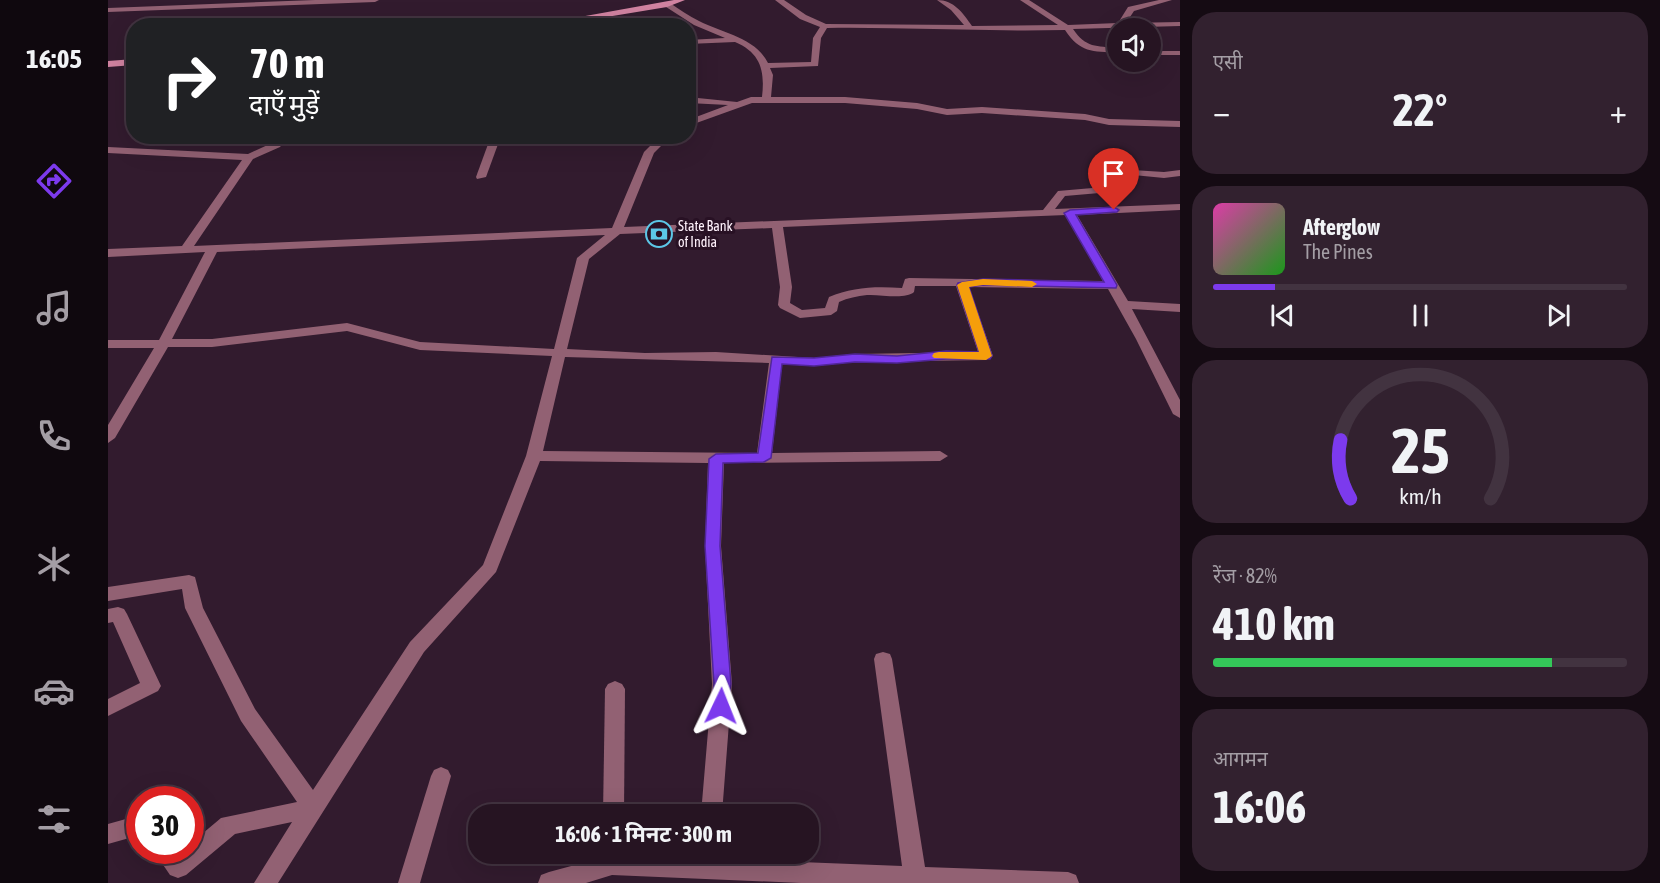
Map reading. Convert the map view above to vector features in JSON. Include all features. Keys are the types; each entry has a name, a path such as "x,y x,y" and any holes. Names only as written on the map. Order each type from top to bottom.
{"main road":[{"path":"585,18 667,5 681,0"},
{"path":"108,64 126,63"}],"street":[{"path":"108,10 375,0"},
{"path":"779,0 803,17 825,27 878,25 970,28 1107,26"},
{"path":"941,0 962,16 970,28"},
{"path":"1024,0 1068,28 1078,43 1090,48 1107,50"},
{"path":"1125,18 1131,9 1168,0"},
{"path":"667,5 687,18"},
{"path":"696,22 744,43 761,58 769,75 765,100"},
{"path":"1161,25 1180,24"},
{"path":"765,66 815,64 817,38 825,27"},
{"path":"696,32 713,30"},
{"path":"696,42 736,40"},
{"path":"1161,53 1180,52"},
{"path":"696,100 742,103 765,100 845,100 917,106 947,112 982,110 1085,117 1108,122 1180,124"},
{"path":"696,120 742,103"},
{"path":"108,150 249,158 277,144"},
{"path":"481,177 493,144"},
{"path":"265,883 417,648 490,567 534,456 583,258 616,232 649,152 658,144"},
{"path":"185,250 249,158"},
{"path":"1045,214 1062,193 1107,190 1120,171 1164,175 1180,173"},
{"path":"108,253 1180,207"},
{"path":"1070,213 1179,408"},
{"path":"777,225 783,252 786,287 784,305 800,314 831,311 833,300 844,295 877,289 908,292 909,282 962,285 983,282 1112,285"},
{"path":"108,438 163,344 213,248"},
{"path":"108,344 212,343 347,327 420,346 645,357 716,356 814,362 855,358 986,356 962,285"},
{"path":"1123,305 1180,308"},
{"path":"764,458 776,359"},
{"path":"534,456 716,459 940,456"},
{"path":"713,804 722,684 712,546 716,459"},
{"path":"108,594 189,581 194,608 248,715 313,808"},
{"path":"108,616 118,614 152,686 108,708"},
{"path":"883,659 915,877"},
{"path":"613,804 615,689"},
{"path":"409,883 441,776"},
{"path":"204,846 229,825 313,808"},
{"path":"108,834 126,829"},
{"path":"549,883 599,864"},
{"path":"747,864 915,877 1068,883"}],"slow traffic":[{"path":"939,356 986,356 962,285 983,282 1032,284"}],"place":[{"name":"State Bank of India","path":"659,234"}],"route":[{"path":"721,706 722,684 712,546 716,459 764,458 776,359 814,362 855,358 986,356 962,285 983,282 1112,285 1070,213 1114,210"}]}
